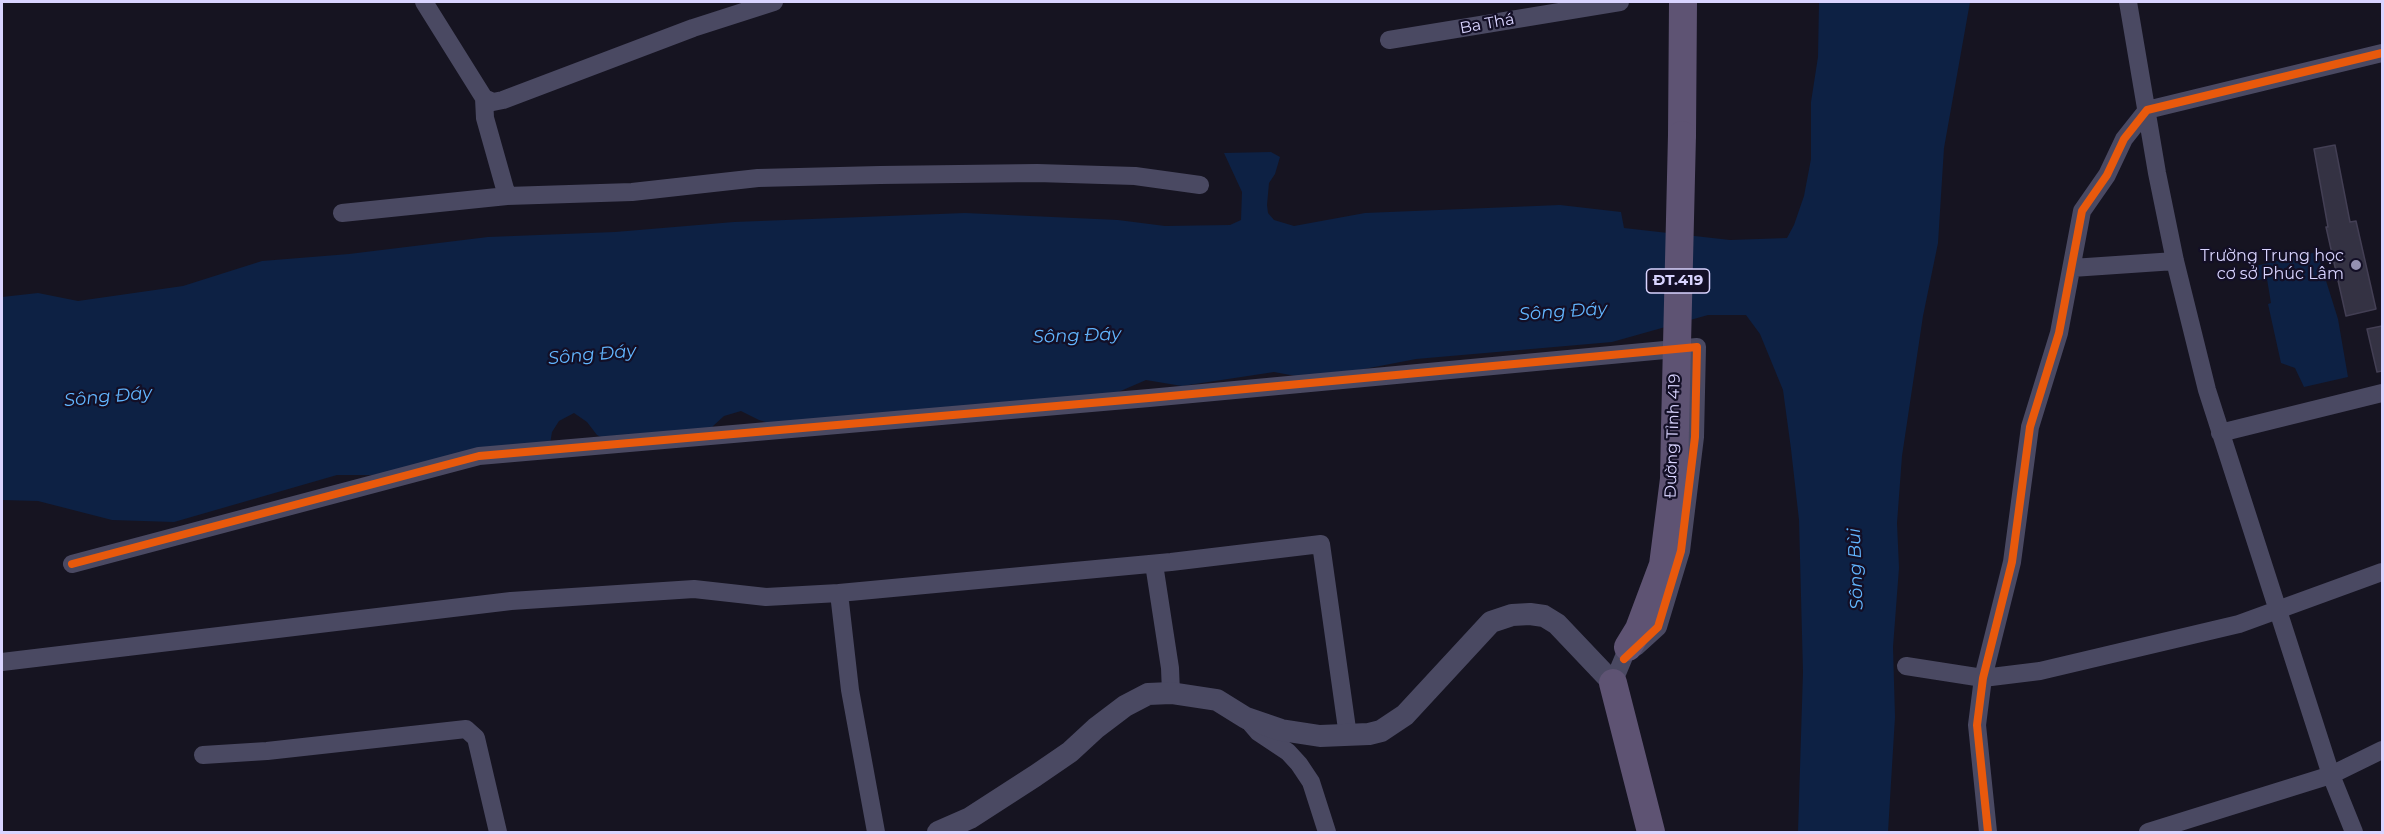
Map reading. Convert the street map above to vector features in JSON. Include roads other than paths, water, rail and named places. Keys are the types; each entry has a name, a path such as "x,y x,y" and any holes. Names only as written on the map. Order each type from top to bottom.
{"main road":[{"name":"Đường Tỉnh 419","path":"1622,663 1638,630 1663,565 1674,479 1683,2"},
{"path":"1622,663 1651,832"}],"street":[{"path":"424,2 480,91 493,102 693,27 774,2"},
{"name":"Ba Thá","path":"1389,40 1620,2"},
{"path":"2128,2 2175,261 2206,390 2331,775 2354,832"},
{"path":"1988,832 1977,725 1983,678 2012,562 2030,427 2059,333 2082,211 2107,176 2124,140 2147,110 2382,53"},
{"path":"480,91 485,118 507,196"},
{"path":"342,213 507,196 632,192 758,178 1048,173 1135,176 1200,185"},
{"path":"2072,268 2175,261"},
{"path":"72,564 479,456 1161,397 1696,347 1695,437 1681,551 1658,627 1622,663 1557,624 1537,615 1512,615 1491,622 1406,715 1381,731 1348,736 1320,736 1289,731 1246,718 1217,700 1171,693 1148,694 1125,706 1070,752 1035,776 970,818 938,832"},
{"path":"2220,433 2382,393"},
{"path":"2,662 511,601 694,589 766,597 839,593 1154,564 1321,544 1348,736"},
{"path":"1154,564 1170,668 1171,693"},
{"path":"1906,666 1983,678 2040,672 2239,624 2382,572"},
{"path":"839,593 850,690 876,832"},
{"path":"1246,718 1258,732 1288,752 1299,764 1311,782 1327,832"},
{"path":"203,755 267,751 466,729 476,738 498,832"},
{"path":"2148,832 2331,775 2382,750"}],"water":[{"path":"1819,2 1970,2 1944,148 1938,243 1923,316 1902,456 1897,523 1899,568 1893,647 1895,717 1888,832 1798,832 1803,672 1799,520 1783,390 1760,334 1746,315 1708,315 1612,342 1416,359 1312,379 1274,372 1182,386 1146,380 1116,393 772,424 741,411 724,416 713,426 708,435 609,441 597,435 587,422 574,413 559,421 552,432 550,444 373,475 337,475 174,522 112,520 38,501 2,500 2,297 38,293 78,301 183,286 262,261 349,254 488,237 615,232 734,222 965,213 1118,220 1165,226 1230,225 1241,220 1242,192 1224,153 1271,152 1280,157 1275,174 1269,183 1268,213 1274,220 1294,226 1365,213 1560,205 1621,212 1624,228 1730,240 1787,238 1804,196 1811,159 1811,102 1818,57"},
{"path":"2317,252 2338,319 2348,377 2304,387 2295,368 2281,363 2268,304 2271,303 2267,279 2257,280 2255,266"}],"place":[{"name":"Trường Trung học cơ sở Phúc Lâm","path":"2356,265"}],"water label":[{"name":"Sông Đáy","path":"1563,312"},
{"name":"Sông Đáy","path":"1077,336"},
{"name":"Sông Đáy","path":"592,355"},
{"name":"Sông Đáy","path":"108,397"},
{"name":"Sông Bùi","path":"1856,569"}]}
